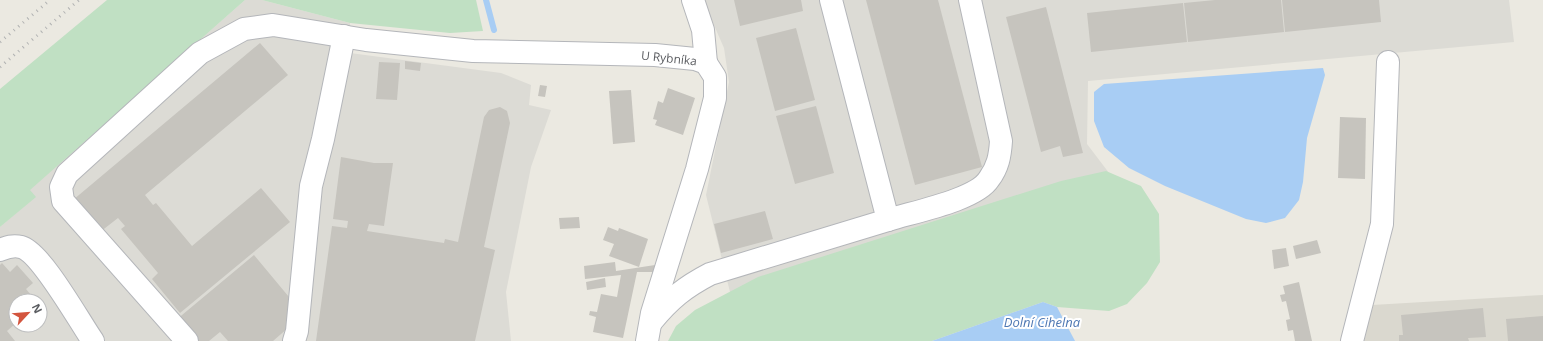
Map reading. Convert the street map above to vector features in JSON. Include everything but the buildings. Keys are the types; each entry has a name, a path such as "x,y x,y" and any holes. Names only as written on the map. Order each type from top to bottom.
{"street":[{"path":"693,0 703,30 706,63"},
{"path":"831,0 888,220"},
{"path":"648,333 667,303 688,285 710,274 970,195 989,180 1000,159 1001,141 970,0"},
{"name":"U Rybníka","path":"187,341 63,201 61,187 67,174 200,53 244,29 273,25 366,40 473,51 656,55 695,59 706,63 715,77 715,98 697,169 652,313 648,333"},
{"path":"294,341 297,331 311,186 323,140 344,36"},
{"path":"1352,341 1382,224 1388,62"},
{"path":"0,250 11,246 22,247 30,252 41,263 93,341"}],"shaded area":[{"path":"245,0 262,0 350,23 350,53 501,73 531,85 529,105 551,110 531,167 506,292 511,341 0,341 0,227 35,197 29,190"},
{"path":"703,0 1509,0 1514,42 1088,81 1087,144 1122,190 731,296 706,195 729,82 724,48"},
{"path":"1543,295 1543,341 1363,341 1372,305"}],"green space":[{"path":"107,0 245,0 30,190 36,197 0,227 0,89"},
{"path":"262,0 476,0 483,31 450,33 350,23"},
{"path":"1106,171 1141,186 1159,214 1160,262 1147,283 1127,304 1109,311 1057,307 1043,302 932,341 668,341 676,326 695,310 758,277 1061,181"}],"water":[{"path":"1323,68 1325,75 1307,138 1303,182 1299,200 1285,218 1266,223 1246,219 1165,186 1129,168 1104,147 1094,121 1094,92 1104,84"},
{"name":"Dolní Cihelna","path":"1043,302 1057,307 1075,341 932,341"}],"waterway":[{"path":"486,0 494,30"}],"railway":[{"path":"0,42 50,0"},
{"path":"0,67 79,0"}]}
